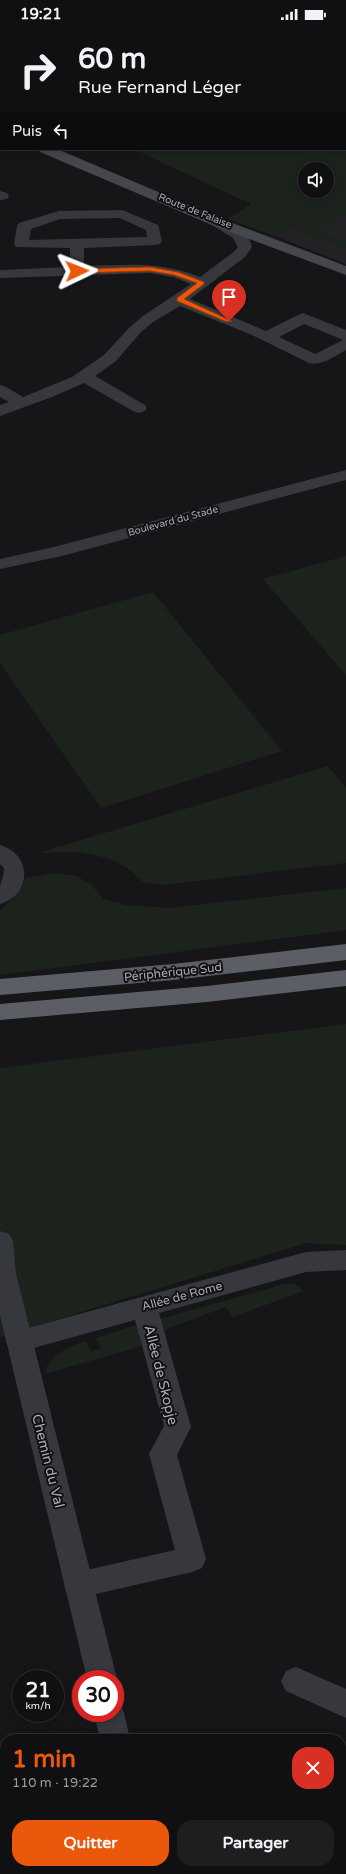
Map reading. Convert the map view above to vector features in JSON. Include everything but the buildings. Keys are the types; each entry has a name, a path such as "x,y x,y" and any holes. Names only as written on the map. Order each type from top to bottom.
{"highway":[{"name":"Périphérique Sud","path":"0,987 79,981 263,963 346,952"},
{"name":"Périphérique Sud","path":"0,1012 208,994 346,978"}],"main road":[{"name":"Route de Falaise","path":"47,150 217,222 346,271"},
{"name":"Route de Falaise","path":"66,150 346,261"}],"street":[{"path":"122,214 153,228 155,241 77,244 21,244 24,226 59,215 122,214"},
{"path":"0,410 46,394 84,376 110,358 135,330 148,319 180,300 240,254 245,247 243,239 217,222"},
{"path":"77,244 77,271"},
{"path":"0,274 161,270 202,283"},
{"path":"180,300 315,360 346,344"},
{"path":"266,337 303,318 346,336"},
{"path":"84,376 140,408"},
{"path":"0,390 22,403"},
{"name":"Boulevard du Stade","path":"0,564 56,552 346,475"},
{"path":"0,852 14,866 15,879 8,892 0,897"},
{"name":"Chemin du Val","path":"0,1241 3,1274 100,1670"},
{"name":"Allée de Rome","path":"19,1341 306,1262 346,1260"},
{"name":"Allée de Skopje","path":"78,1585 192,1559 163,1454 178,1427 144,1307"},
{"path":"296,1681 346,1704"},
{"path":"111,1722 114,1734"}],"shaded area":[{"path":"135,150 346,150 346,198 275,236 228,219 251,204"},
{"path":"346,198 346,264 275,236"},
{"path":"346,201 346,215 319,229 319,231 346,243 346,249 294,229"},
{"path":"346,556 346,675 263,579"},
{"path":"153,592 282,751 101,808 0,663 0,635"},
{"path":"328,766 346,788 346,863 164,885 143,882 130,870 111,859 80,852 38,853"},
{"path":"52,873 76,876 91,884 103,899 126,905 169,908 346,888 346,930 0,975 0,910 12,900 26,878"},
{"path":"346,1024 346,1245 306,1243 0,1337 0,1068"},
{"path":"284,1284 295,1284 304,1291 232,1317 226,1307 160,1331 156,1320"},
{"path":"136,1325 142,1346 45,1374 50,1362 66,1349 86,1341 91,1352 101,1348 96,1338"}],"route":[{"path":"77,271 150,269 176,273 202,283 180,300 229,321"}]}
